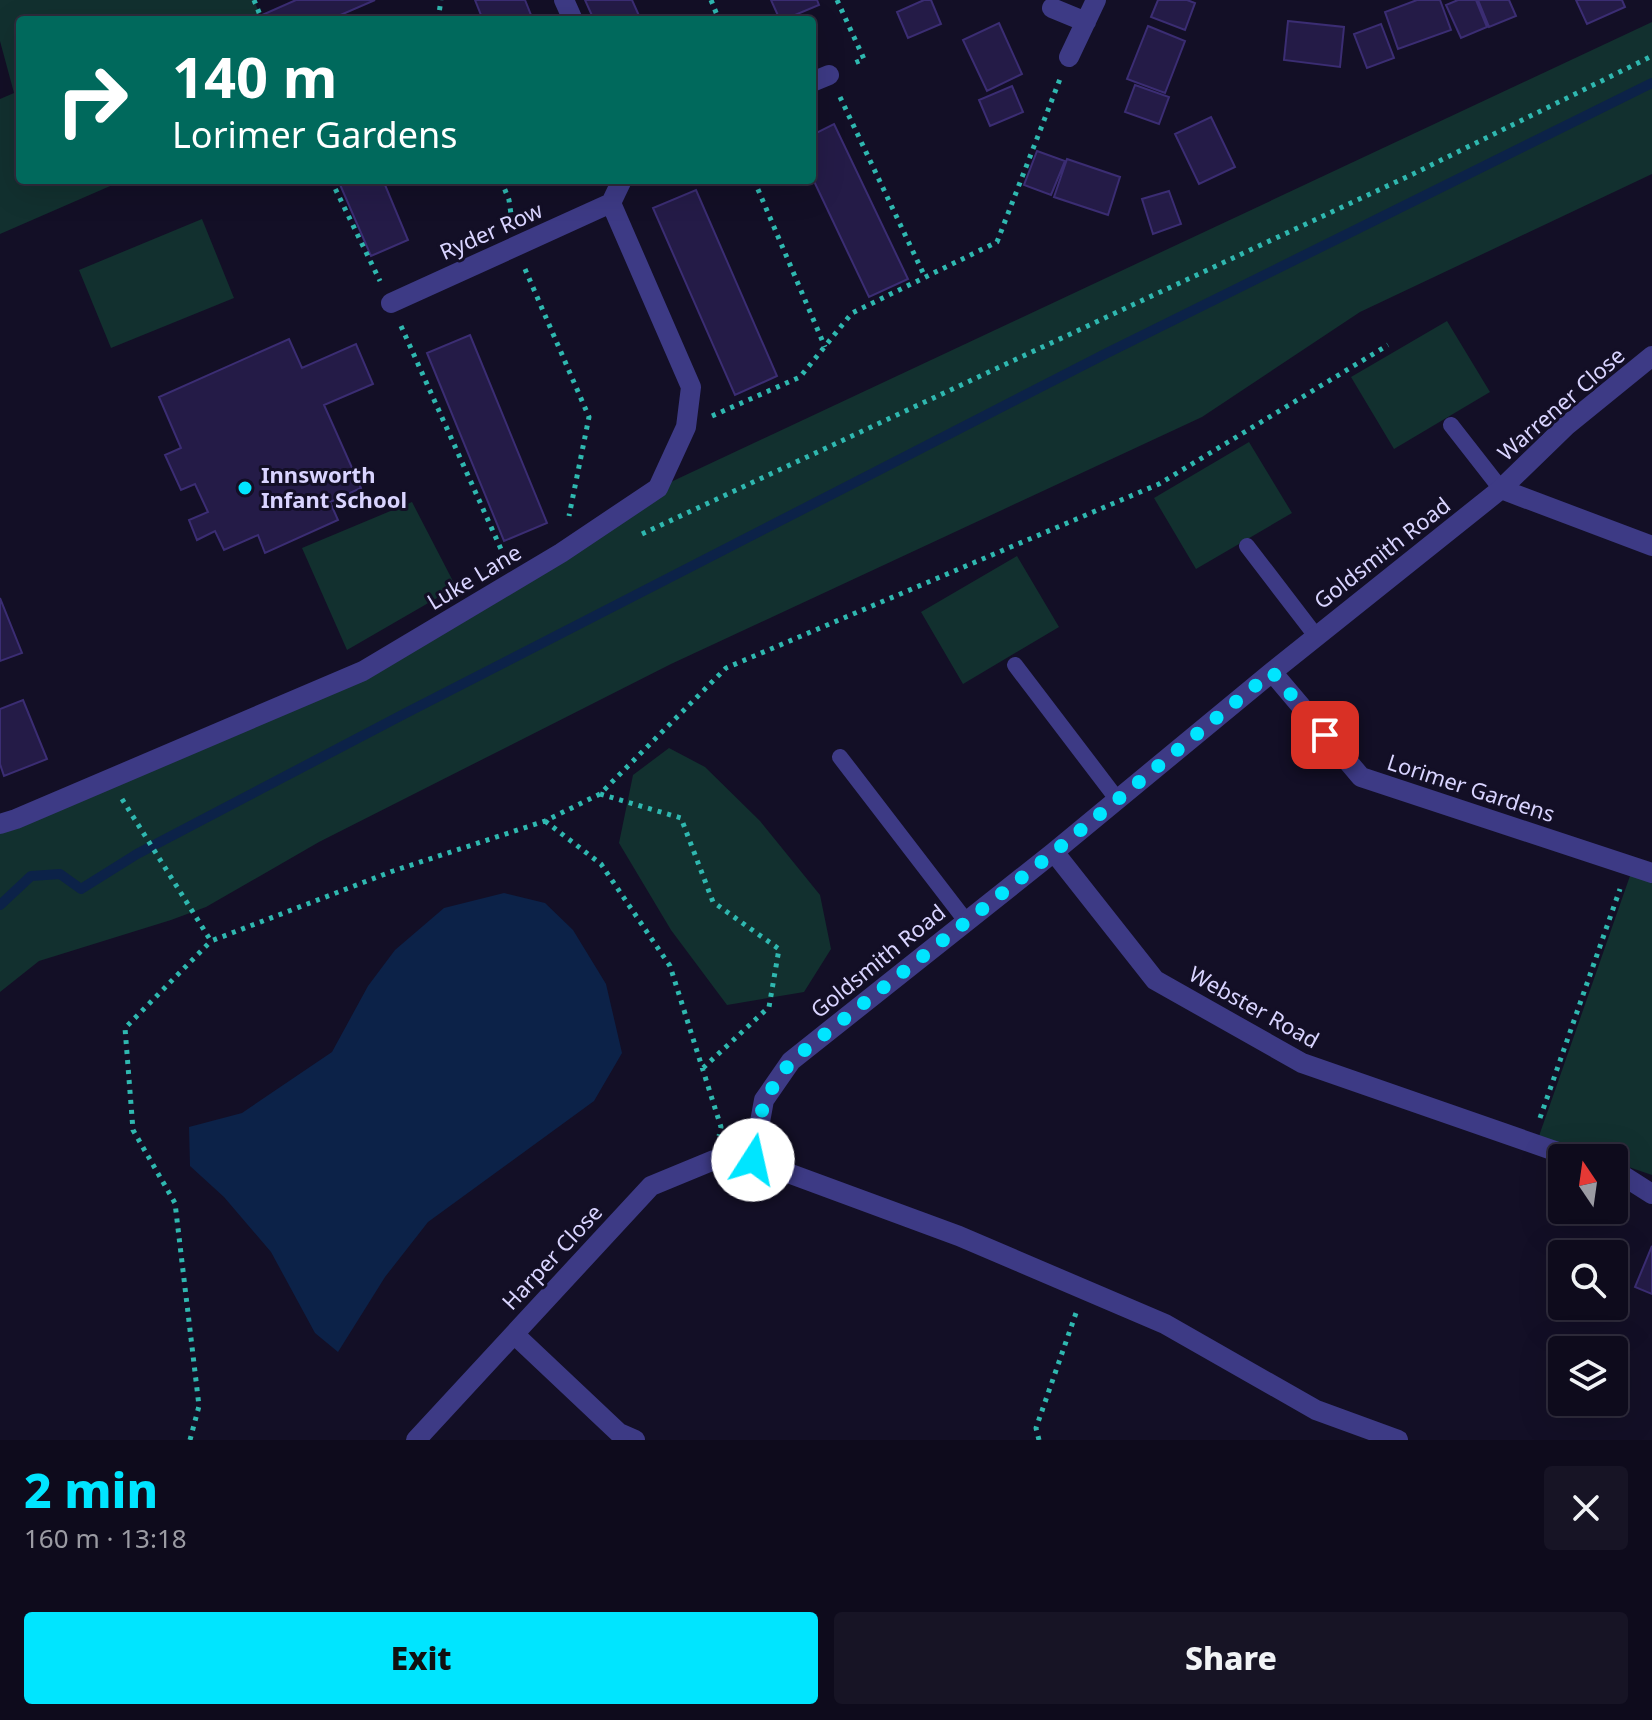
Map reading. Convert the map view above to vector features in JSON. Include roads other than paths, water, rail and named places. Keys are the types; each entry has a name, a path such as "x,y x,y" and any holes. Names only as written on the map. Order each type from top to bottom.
{"street":[{"path":"1069,57 1096,0"},
{"path":"1052,8 1086,22"},
{"path":"611,203 620,184"},
{"name":"Ryder Row","path":"391,303 611,203"},
{"name":"Luke Lane","path":"0,824 363,671 561,553 658,488 686,427 691,387 611,203"},
{"name":"Warrener Close","path":"1501,489 1566,426 1652,356"},
{"path":"1501,489 1652,546"},
{"name":"Goldsmith Road","path":"753,1160 764,1100 791,1061 1501,489"},
{"name":"Lorimer Gardens","path":"1272,672 1361,777 1652,873"},
{"name":"Webster Road","path":"1054,852 1155,980 1302,1063 1548,1148"},
{"name":"Harper Close","path":"416,1440 651,1186 714,1160 753,1160"},
{"path":"753,1160 959,1236 1085,1289 1165,1324 1316,1410 1398,1440"},
{"path":"1628,1179 1652,1194"},
{"path":"514,1334 619,1433 635,1440"}],"lane":[{"path":"1451,425 1501,489"},
{"path":"1247,546 1316,636"},
{"path":"1015,665 1117,799"},
{"path":"840,757 966,921"}],"water":[{"path":"504,893 545,903 573,930 606,984 622,1053 594,1101 428,1222 385,1277 338,1352 315,1333 271,1252 224,1197 190,1166 189,1127 242,1113 332,1052 368,986 395,950 444,908"}],"waterway":[{"path":"0,905 31,876 60,874 81,889 137,854 404,714 1107,353 1652,83"}],"place":[{"name":"Innsworth Infant School","path":"245,488"}]}
